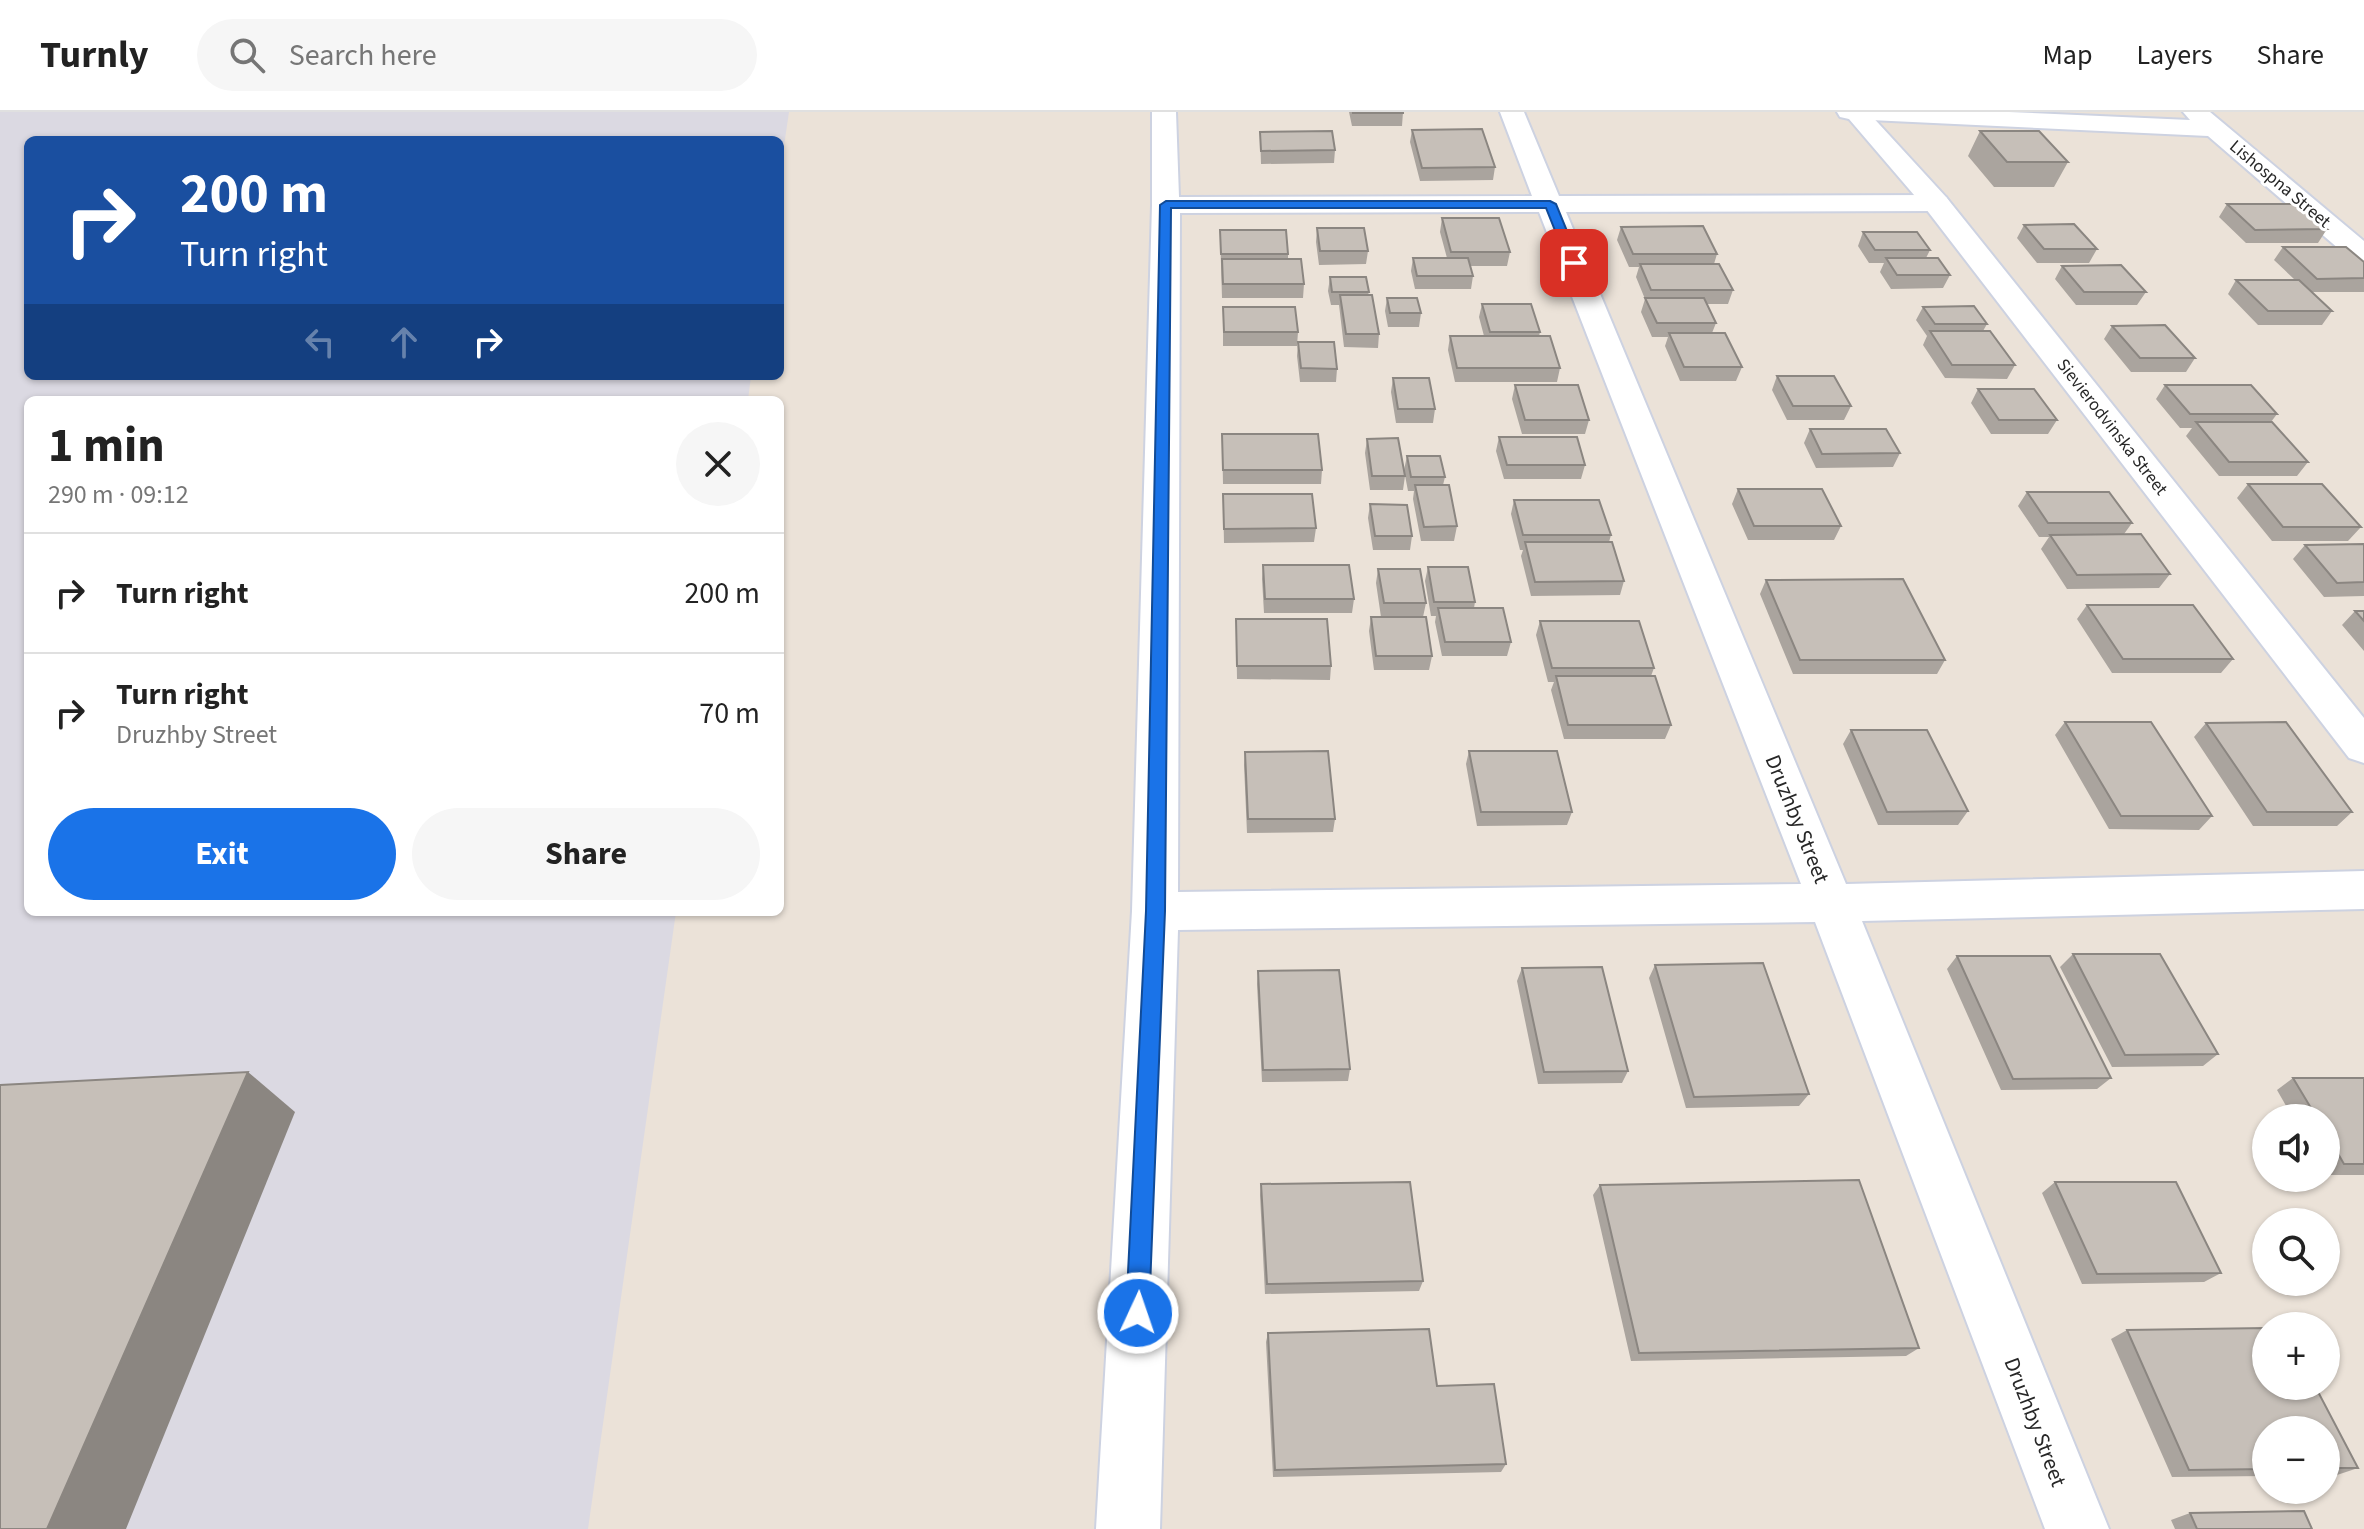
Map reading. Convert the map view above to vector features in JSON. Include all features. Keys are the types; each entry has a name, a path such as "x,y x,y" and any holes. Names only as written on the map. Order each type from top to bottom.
{"street":[{"path":"1128,1529 1155,911 1166,205 1164,112"},
{"name":"Druzhby Street","path":"1512,112 1831,903 2077,1529"},
{"path":"1849,112 2205,120"},
{"name":"Sievierodvinska Street","path":"1856,112 1936,203 2364,747"},
{"name":"Lishospna Street","path":"2205,120 2364,256"},
{"path":"1166,205 1936,203"},
{"path":"1155,911 1831,903 2364,890"}],"shaded area":[{"path":"0,112 789,112 784,146 784,136 24,136 24,380 750,380 748,396 24,396 24,916 675,916 588,1529 0,1529"}],"building":[{"path":"1403,112 1403,113 1353,113"},
{"path":"1482,129 1495,167 1422,168 1412,130"},
{"path":"1332,131 1335,150 1261,151 1260,132"},
{"path":"1980,131 2039,131 2068,162 2007,162"},
{"path":"2227,204 2298,204 2327,229 2255,230"},
{"path":"1442,218 1499,218 1510,252 1451,252"},
{"path":"2074,224 2097,249 2044,249 2024,225"},
{"path":"1703,226 1717,254 1633,254 1621,227"},
{"path":"1317,228 1364,228 1368,251 1320,251"},
{"path":"1220,230 1286,230 1288,254 1221,254"},
{"path":"1863,232 1917,232 1930,250 1875,250"},
{"path":"2283,247 2346,247 2364,262 2364,278 2317,279"},
{"path":"1413,258 1468,258 1473,276 1417,276"},
{"path":"1886,258 1938,258 1950,275 1897,275"},
{"path":"1222,259 1301,259 1304,284 1223,284"},
{"path":"1640,264 1719,264 1733,290 1651,290"},
{"path":"2121,265 2146,292 2084,292 2062,266"},
{"path":"1330,277 1366,277 1369,292 1332,292"},
{"path":"2236,280 2299,280 2332,311 2268,311"},
{"path":"1340,295 1372,295 1379,334 1346,334"},
{"path":"1387,298 1417,298 1421,313 1390,313"},
{"path":"1645,298 1704,298 1716,323 1657,323"},
{"path":"1482,304 1531,304 1540,332 1490,332"},
{"path":"1974,306 1987,324 1935,324 1923,307"},
{"path":"1223,307 1295,307 1298,332 1224,332"},
{"path":"2165,325 2195,358 2140,358 2112,326"},
{"path":"1930,331 1990,331 2015,365 1952,365"},
{"path":"1669,333 1725,333 1742,367 1684,367"},
{"path":"1450,336 1550,336 1560,368 1457,368"},
{"path":"1298,342 1334,342 1337,369 1301,368"},
{"path":"1777,376 1834,376 1851,406 1793,406"},
{"path":"1393,378 1429,378 1435,409 1398,409"},
{"path":"1515,385 1578,385 1589,420 1525,420"},
{"path":"2165,385 2251,385 2277,414 2190,414"},
{"path":"1978,389 2034,389 2057,420 1999,420"},
{"path":"2196,422 2272,422 2308,462 2229,462"},
{"path":"1810,429 1886,429 1900,453 1822,454"},
{"path":"1222,434 1318,434 1322,470 1223,470"},
{"path":"1499,437 1577,437 1585,465 1507,465"},
{"path":"1398,438 1405,476 1372,476 1367,439"},
{"path":"1407,456 1440,456 1445,477 1411,477"},
{"path":"2248,484 2322,484 2361,527 2283,527"},
{"path":"1415,485 1449,485 1457,526 1424,527"},
{"path":"1738,489 1822,489 1841,526 1754,526"},
{"path":"2027,492 2109,492 2132,523 2048,523"},
{"path":"1223,494 1312,494 1316,528 1224,529"},
{"path":"1514,500 1599,500 1611,535 1523,535"},
{"path":"1370,504 1407,505 1412,536 1375,536"},
{"path":"2141,534 2170,574 2077,575 2050,535"},
{"path":"1525,542 1612,542 1624,581 1535,582"},
{"path":"2364,544 2364,582 2337,583 2305,545"},
{"path":"1263,565 1349,565 1354,599 1265,599"},
{"path":"1428,567 1468,567 1475,602 1434,602"},
{"path":"1378,569 1420,569 1426,603 1384,603"},
{"path":"1903,579 1945,660 1800,660 1766,580"},
{"path":"2087,605 2193,605 2233,659 2123,659"},
{"path":"1438,608 1503,608 1511,642 1445,642"},
{"path":"2355,611 2364,611 2364,621"},
{"path":"1371,617 1426,617 1432,656 1376,656"},
{"path":"1236,619 1327,619 1331,666 1237,666"},
{"path":"1540,621 1639,621 1654,668 1552,668"},
{"path":"1556,676 1655,676 1671,725 1568,725"},
{"path":"2065,722 2151,722 2212,816 2121,816"},
{"path":"2286,722 2352,812 2267,812 2206,723"},
{"path":"1851,730 1927,730 1968,811 1887,812"},
{"path":"1328,751 1335,819 1248,819 1245,752"},
{"path":"1469,751 1557,751 1572,812 1481,812"},
{"path":"2073,954 2160,954 2218,1054 2125,1055"},
{"path":"1957,956 2050,956 2111,1078 2013,1079"},
{"path":"1763,963 1809,1094 1694,1097 1655,965"},
{"path":"1602,967 1628,1071 1544,1072 1522,968"},
{"path":"1339,970 1350,1069 1263,1070 1258,971"},
{"path":"248,1072 47,1529 0,1529 0,1085"},
{"path":"2293,1078 2364,1078 2364,1164 2344,1164 2340,1157 2340,1104 2309,1104"},
{"path":"1859,1180 1919,1348 1639,1353 1600,1185"},
{"path":"1410,1182 1423,1281 1267,1284 1261,1184"},
{"path":"2055,1182 2176,1182 2221,1273 2097,1274"},
{"path":"2252,1328 2252,1400 2322,1400 2331,1416 2252,1416 2252,1469 2189,1470 2127,1330"},
{"path":"1429,1329 1437,1386 1494,1384 1506,1464 1275,1470 1268,1333"},
{"path":"2340,1434 2358,1468 2340,1468"},
{"path":"2304,1511 2312,1529 2197,1529 2190,1513"}],"route":[{"path":"1138,1313 1155,911 1166,205 1550,204 1574,263"}]}
